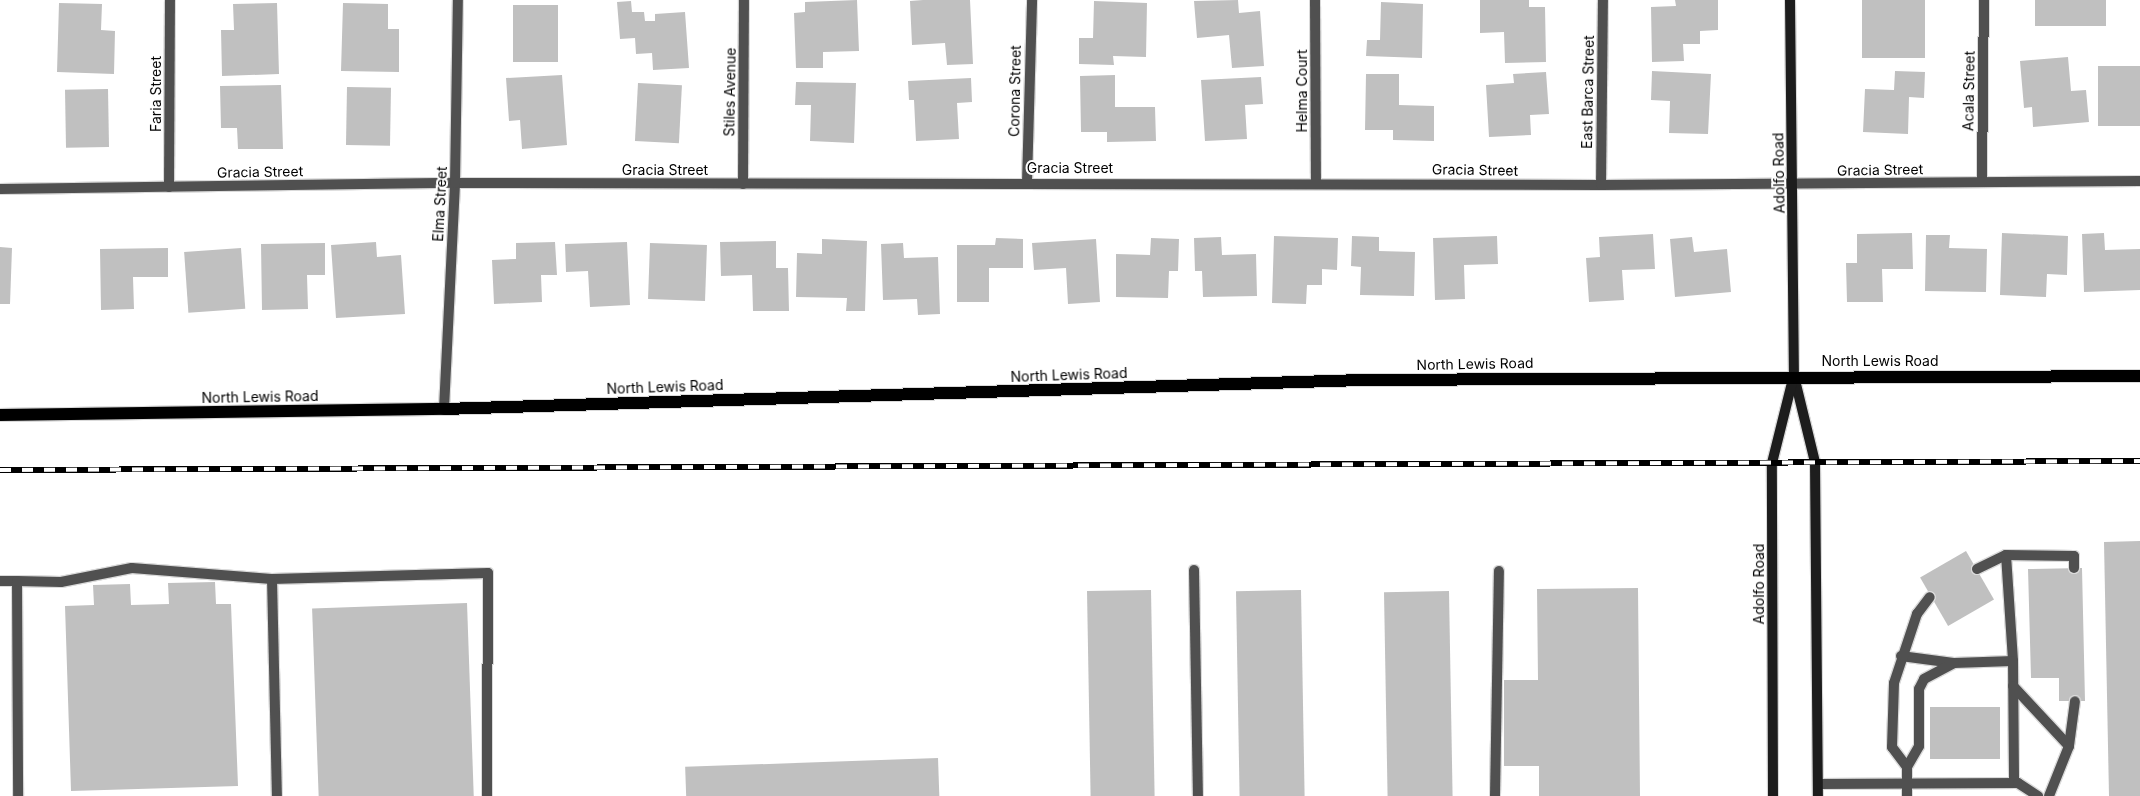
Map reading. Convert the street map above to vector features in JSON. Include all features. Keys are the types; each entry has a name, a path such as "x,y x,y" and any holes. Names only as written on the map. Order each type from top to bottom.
{"main road":[{"name":"Adolfo Road","path":"1790,0 1794,376 1815,462 1818,796"},
{"name":"Adolfo Road","path":"1773,796 1772,462 1794,376"},
{"name":"North Lewis Road","path":"0,415 444,409 1361,380 1794,376 2140,376"}],"street":[{"name":"Faria Street","path":"169,188 170,0"},
{"name":"Elma Street","path":"444,409 455,183 458,0"},
{"name":"Stiles Avenue","path":"743,184 744,0"},
{"name":"Corona Street","path":"1027,182 1032,0"},
{"name":"Helma Court","path":"1315,0 1316,182"},
{"name":"East Barca Street","path":"1601,185 1602,0"},
{"name":"Acala Street","path":"1982,182 1984,0"},
{"name":"Gracia Street","path":"0,188 169,188 455,183 1316,182 1601,185 2140,181"},
{"path":"2006,555 2013,661 2014,783"},
{"path":"1977,569 2006,555 2074,556 2074,568"},
{"path":"0,581 60,582 132,568 272,579 488,573 487,796"},
{"path":"1194,570 1198,796"},
{"path":"1495,796 1499,571"},
{"path":"272,579 277,796"},
{"path":"17,581 18,796"},
{"path":"1907,767 1892,747 1894,683 1901,656 1917,614 1930,597"},
{"path":"1901,656 1954,663 2013,661"},
{"path":"1907,796 1907,767 1919,746 1919,690 1924,679 1954,663"},
{"path":"2013,686 2069,746"},
{"path":"2048,796 2069,746 2075,701"},
{"path":"1818,784 1907,782 2014,783 2038,796"}],"building":[{"path":"857,0 859,51 823,52 823,68 796,68 794,13 805,12 805,2"},
{"path":"970,0 973,64 947,65 945,43 912,45 910,1"},
{"path":"1238,0 1239,13 1260,11 1264,66 1232,68 1229,35 1197,38 1194,1"},
{"path":"1480,0 1529,0 1529,7 1545,7 1546,62 1505,63 1504,32 1480,33"},
{"path":"1675,0 1718,0 1718,30 1700,31 1700,44 1683,44 1684,61 1652,62 1651,7 1676,6"},
{"path":"1862,0 1925,0 1925,58 1862,58"},
{"path":"2035,0 2106,0 2106,26 2035,26"},
{"path":"631,1 632,12 644,12 645,21 655,21 655,14 685,12 689,68 653,70 652,53 636,54 635,38 620,39 617,2"},
{"path":"1094,1 1147,3 1146,57 1113,56 1114,65 1079,64 1079,38 1093,38"},
{"path":"1381,2 1423,4 1422,58 1366,56 1367,40 1380,40"},
{"path":"59,3 102,4 101,30 115,31 114,74 57,72"},
{"path":"277,3 279,74 222,76 221,30 234,30 233,4"},
{"path":"343,3 388,4 388,29 399,29 399,72 341,71"},
{"path":"513,5 558,5 558,62 513,62"},
{"path":"2068,57 2071,91 2086,90 2089,122 2033,127 2032,107 2024,108 2020,61"},
{"path":"2098,66 2140,66 2140,126 2098,126"},
{"path":"1652,71 1711,74 1708,134 1669,133 1670,101 1651,100"},
{"path":"1895,71 1925,72 1924,98 1909,97 1908,134 1863,132 1865,89 1894,90"},
{"path":"1546,72 1549,114 1530,115 1531,135 1489,137 1486,85 1514,83 1513,74"},
{"path":"1366,74 1399,74 1399,105 1434,106 1434,141 1393,140 1393,130 1365,130"},
{"path":"562,75 567,145 522,149 520,120 509,121 506,78"},
{"path":"1115,75 1115,107 1155,107 1156,141 1107,142 1107,132 1081,132 1080,76"},
{"path":"1261,77 1263,104 1245,105 1247,139 1205,141 1201,80"},
{"path":"971,78 972,102 957,103 959,139 916,141 914,100 909,100 908,81"},
{"path":"796,82 856,83 854,143 810,141 811,105 795,105"},
{"path":"638,83 682,85 679,143 635,141"},
{"path":"281,85 283,149 238,149 237,128 221,128 220,86"},
{"path":"347,87 391,88 390,146 346,145"},
{"path":"108,89 109,147 66,148 65,90"},
{"path":"1912,233 1913,269 1882,269 1883,302 1847,302 1846,263 1857,263 1857,234"},
{"path":"2002,233 2068,236 2067,275 2047,274 2046,297 2000,295"},
{"path":"2104,233 2105,250 2140,249 2140,290 2084,292 2082,234"},
{"path":"1653,234 1655,269 1622,270 1624,300 1589,302 1586,258 1600,257 1599,237"},
{"path":"1926,235 1950,235 1949,248 1987,249 1986,292 1925,291"},
{"path":"1274,236 1338,238 1337,270 1322,269 1322,285 1307,285 1306,304 1272,303"},
{"path":"1352,236 1379,237 1379,251 1415,252 1414,296 1360,295 1361,267 1351,266"},
{"path":"1497,236 1498,264 1464,265 1465,299 1435,300 1433,238"},
{"path":"1221,237 1222,255 1256,254 1257,296 1203,297 1202,271 1195,271 1194,238"},
{"path":"1692,237 1694,252 1727,249 1731,292 1675,297 1670,239"},
{"path":"996,238 1023,239 1023,268 989,268 989,302 957,302 957,245 995,245"},
{"path":"1151,238 1179,239 1178,271 1169,271 1168,298 1116,297 1116,254 1150,255"},
{"path":"822,239 867,241 865,311 846,311 847,298 796,297 797,253 822,254"},
{"path":"1096,239 1100,302 1068,304 1066,268 1034,270 1032,243"},
{"path":"776,241 776,268 788,268 789,311 753,311 752,275 721,276 720,242"},
{"path":"376,242 377,257 401,255 405,314 336,318 331,245"},
{"path":"555,242 557,275 541,275 542,302 494,304 492,260 516,259 516,243"},
{"path":"627,242 630,305 590,307 588,271 566,272 565,244"},
{"path":"325,243 325,275 307,275 308,309 262,310 261,244"},
{"path":"650,243 707,245 705,301 648,299"},
{"path":"903,243 904,258 938,257 940,314 918,315 917,299 883,300 881,244"},
{"path":"0,247 12,248 10,304 0,304"},
{"path":"168,248 168,277 133,277 134,309 101,310 100,249"},
{"path":"241,248 245,309 188,313 184,252"},
{"path":"2140,541 2140,796 2109,796 2104,542"},
{"path":"1966,551 1994,599 1948,626 1920,578"},
{"path":"2082,568 2085,701 2059,701 2059,678 2031,678 2028,569"},
{"path":"215,582 216,604 231,604 238,786 71,791 65,606 94,605 93,585 130,584 131,605 169,604 168,583"},
{"path":"1638,588 1640,796 1539,796 1539,766 1504,766 1504,680 1538,680 1537,589"},
{"path":"1151,590 1155,796 1091,796 1087,591"},
{"path":"1301,590 1305,796 1240,796 1236,591"},
{"path":"1449,591 1453,796 1388,796 1384,592"},
{"path":"467,603 474,796 319,796 312,608"},
{"path":"1930,707 2000,707 2000,759 1930,759"},
{"path":"938,758 939,796 686,796 685,767"}],"railway":[{"path":"0,470 2140,461"}]}
